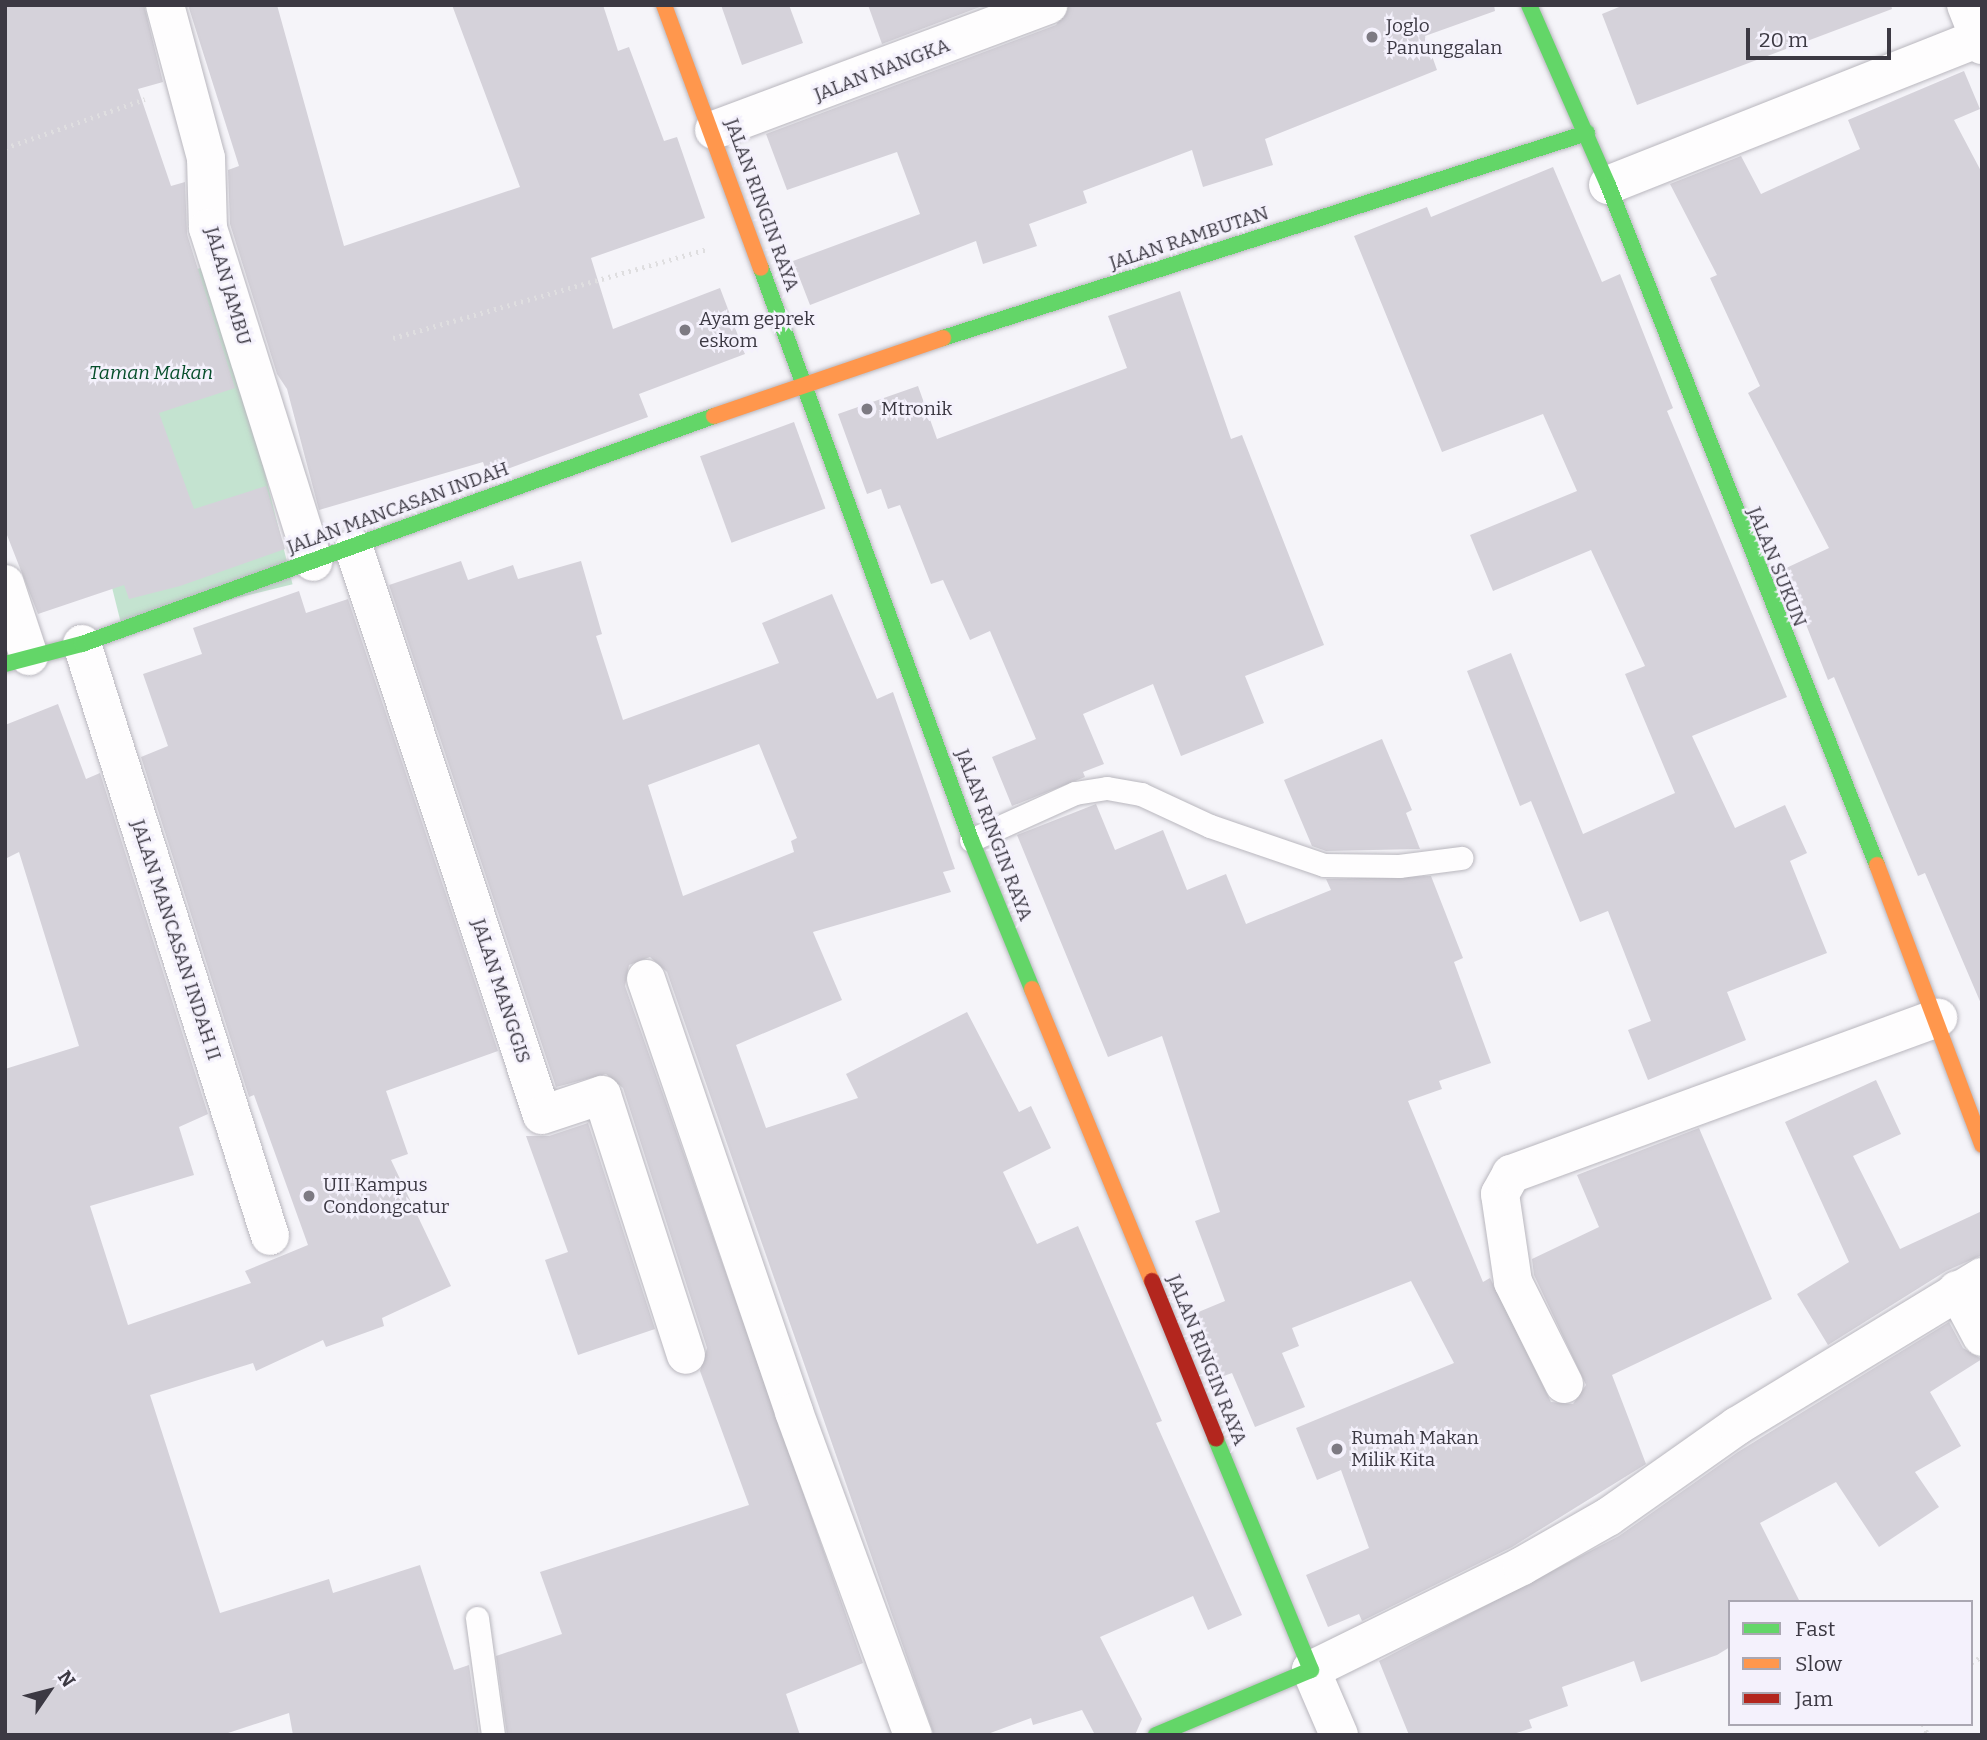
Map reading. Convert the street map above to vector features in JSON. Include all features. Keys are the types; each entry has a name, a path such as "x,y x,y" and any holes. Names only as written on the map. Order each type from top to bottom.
{"street":[{"name":"JALAN JAMBU","path":"165,5 189,84 206,158 208,228 313,562"},
{"name":"JALAN RINGIN RAYA","path":"664,5 714,130 803,383 971,839 1311,1670"},
{"name":"JALAN NANGKA","path":"714,130 1048,5"},
{"name":"JALAN SUKUN","path":"1529,5 1608,185 1733,513 1938,1018 1982,1145"},
{"path":"1608,185 1976,29"},
{"name":"JALAN RAMBUTAN","path":"803,383 1587,133"},
{"name":"JALAN MANCASAN INDAH","path":"17,660 82,644 354,548 803,383"},
{"name":"JALAN MANGGIS","path":"354,548 542,1115 602,1095 686,1355"},
{"path":"5,584 17,660"},
{"name":"JALAN MANCASAN INDAH II","path":"82,644 270,1236"},
{"path":"646,979 794,1412 912,1735"},
{"path":"1564,1384 1513,1282 1500,1195 1511,1174 1938,1018"},
{"path":"1156,1735 1311,1670 1598,1523 1737,1426 1969,1283 1982,1337"},
{"path":"1311,1670 1339,1735"}],"lane":[{"path":"971,839 1076,793 1107,788 1141,794 1210,826 1324,865 1399,866 1461,858"},
{"path":"477,1618 484,1698 493,1735"}],"path":[{"path":"5,148 189,84"},
{"path":"393,338 752,236"}],"green space":[{"name":"Taman Makan","path":"213,265 293,584 122,627 42,308"}],"building":[{"path":"5,5 144,5 163,82 138,89 171,186 185,182 187,234 235,388 159,413 194,509 266,486 285,549 180,586 129,599 124,585 38,614 5,530"},
{"path":"188,5 277,5 344,246 520,187 452,5 603,5 618,51 629,47 664,141 677,137 705,218 591,258 613,329 720,288 745,354 639,394 648,417 488,476 483,462 319,510 287,389 277,374 230,224 228,170 239,166"},
{"path":"721,5 789,5 803,43 742,65"},
{"path":"868,5 985,5 882,44"},
{"path":"1069,5 1494,5 1495,11 1425,36 1437,70 1265,139 1273,165 1203,187 1192,150 1083,191 1087,203 1029,224 1037,246 983,264 976,241 810,305 793,261 920,214 897,152 787,190 766,134 1056,25"},
{"path":"1624,5 1891,5 1892,9 1637,105 1602,14"},
{"path":"1964,71 1980,109 1954,120 1982,173 1982,1006 1925,873 1918,876 1834,677 1828,680 1784,569 1829,548 1748,393 1760,386 1710,278 1717,275 1670,184 1741,156 1761,194 1860,149 1848,120"},
{"path":"1553,167 1602,282 1620,274 1673,408 1667,411 1787,697 1692,736 1735,828 1785,805 1807,853 1790,861 1827,953 1727,992 1746,1040 1648,1080 1628,1030 1651,1021 1608,911 1580,922 1531,801 1520,806 1467,671 1511,653 1583,834 1675,793 1625,674 1645,666 1591,550 1493,591 1470,535 1577,491 1543,414 1442,452 1354,236 1427,207 1431,217"},
{"path":"1180,291 1231,439 1242,435 1324,645 1245,676 1264,723 1181,756 1153,684 1083,714 1104,764 1083,772 1085,777 1012,806 992,757 1036,739 990,631 970,640 943,580 931,584 900,505 888,509 881,489 867,494 838,414 918,386 937,439 1127,368 1108,316"},
{"path":"794,422 825,508 731,543 700,456"},
{"path":"461,561 468,580 513,565 518,579 581,561 602,634 596,636 623,720 779,663 762,623 832,594 877,699 893,692 955,869 943,872 951,892 813,932 842,1000 736,1045 766,1128 858,1098 846,1074 967,1012 1019,1112 1031,1106 1051,1148 1003,1172 1037,1244 1078,1226 1162,1421 1156,1423 1242,1615 1208,1630 1193,1596 1100,1637 1142,1719 1135,1735 1095,1735 1082,1710 1033,1725 1031,1718 985,1735 934,1735 667,972 650,957 629,965 625,986 863,1663 786,1694 800,1735 507,1735 496,1656 562,1634 540,1572 749,1505 700,1371 707,1348 623,1088 606,1074 556,1087 389,585","holes":["759,744 797,838 791,841 794,852 683,896 648,785"]},
{"path":"299,591 306,613 348,599 498,1051 386,1091 408,1154 391,1160 451,1286 382,1318 384,1326 326,1347 323,1340 256,1371 253,1363 150,1395 220,1613 329,1579 333,1593 420,1565 454,1670 469,1665 479,1735 293,1735 289,1713 222,1735 5,1735 5,1069 79,1046 19,852 5,859 5,725 58,704 86,779 100,773 208,1114 179,1127 194,1175 90,1206 128,1325 251,1283 245,1271 308,1245 254,1095 249,1097 141,757 168,746 143,674 202,654 193,628"},
{"path":"1382,739 1412,810 1406,813 1420,849 1326,851 1312,846 1284,780"},
{"path":"1096,804 1115,850 1163,830 1187,890 1226,874 1246,924 1331,890 1326,879 1431,876 1463,958 1454,962 1491,1063 1439,1081 1442,1089 1408,1101 1483,1282 1490,1278 1551,1402 1573,1404 1586,1385 1534,1275 1532,1259 1599,1227 1577,1175 1699,1128 1772,1299 1612,1375 1646,1464 1512,1547 1362,1621 1359,1614 1328,1627 1306,1575 1369,1548 1341,1470 1317,1480 1296,1428 1454,1363 1411,1281 1292,1328 1299,1346 1282,1353 1305,1407 1255,1427 1232,1373 1221,1377 1196,1313 1225,1301 1195,1221 1220,1212 1162,1036 1108,1057 1017,835"},
{"path":"1876,1080 1901,1134 1853,1156 1900,1249 1982,1211 1982,1255 1946,1271 1828,1345 1797,1294 1849,1262 1785,1122"},
{"path":"588,1123 655,1329 578,1355 545,1260 568,1252 526,1136 549,1136"},
{"path":"1949,1322 1963,1348 1982,1359 1930,1392 1961,1446 1915,1472 1939,1507 1879,1547 1836,1482 1760,1523 1799,1600 1728,1600 1728,1648 1717,1655 1641,1682 1634,1661 1562,1687 1568,1706 1529,1720 1532,1728 1510,1735 1409,1735 1379,1661 1619,1536 1738,1452"}],"traffic: fast":[{"path":"1529,5 1608,185 1877,865"},
{"path":"943,338 1587,133"},
{"path":"761,268 971,840 1032,989"},
{"path":"5,664 82,644 714,416"},
{"path":"1156,1735 1311,1670 1216,1439"}],"traffic: slow":[{"path":"664,5 761,268"},
{"path":"714,416 943,338"},
{"path":"1877,865 1982,1145"},
{"path":"1032,989 1152,1281"}],"traffic: jam":[{"path":"1152,1281 1216,1439"}],"place":[{"name":"Joglo Panunggalan","path":"1372,37"},
{"name":"Ayam geprek eskom","path":"685,330"},
{"name":"Mtronik","path":"867,409"},
{"name":"UII Kampus Condongcatur","path":"309,1196"},
{"name":"Rumah Makan Milik Kita","path":"1337,1449"}]}
